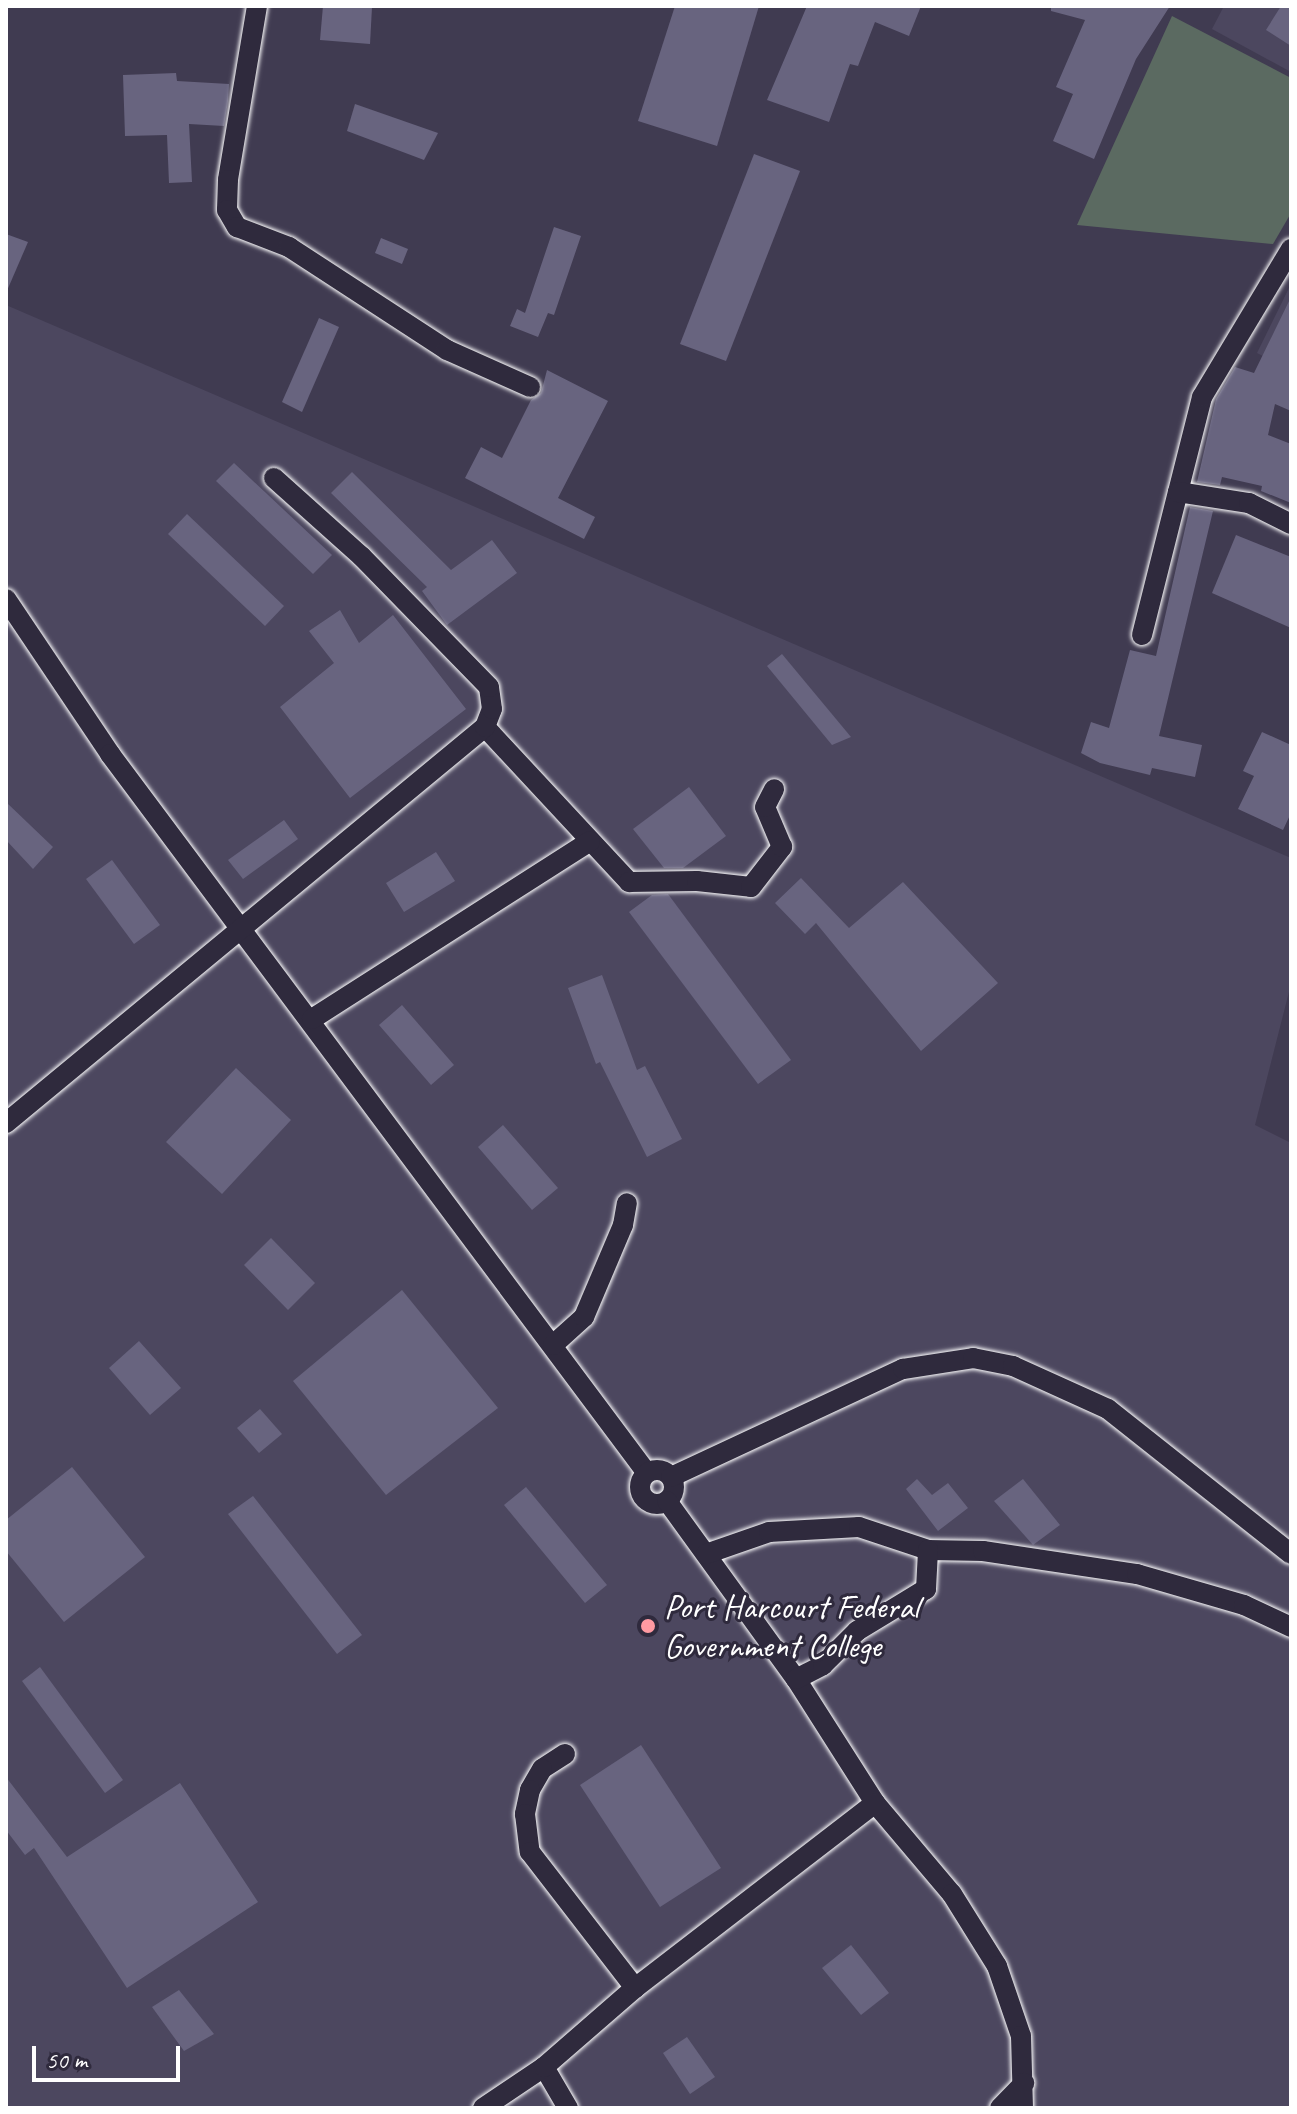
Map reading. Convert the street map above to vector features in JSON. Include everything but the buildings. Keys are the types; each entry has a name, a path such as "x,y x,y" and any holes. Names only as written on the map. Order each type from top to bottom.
{"street":[{"path":"257,6 228,180 227,210 237,227 289,247 447,350 530,387"},
{"path":"1142,635 1202,397 1291,249"},
{"path":"6,1123 245,930 485,727 492,709 489,687 361,556 274,478"},
{"path":"1178,492 1249,503 1291,524"},
{"path":"6,599 110,754 312,1019 647,1473"},
{"path":"485,727 629,882 697,881 751,887 782,847 765,807 774,789"},
{"path":"312,1019 590,841"},
{"path":"553,1345 584,1317 623,1225 627,1203"},
{"path":"671,1477 866,1383 903,1369 973,1358 1062,1384 1108,1409 1291,1554"},
{"path":"660,1470 671,1477 674,1490 667,1501 654,1504 643,1497 640,1484 647,1473 660,1470"},
{"path":"667,1501 796,1679 875,1803 952,1894 997,1966 1021,2036 1026,2080 1023,2108"},
{"path":"706,1554 769,1532 859,1527 928,1550 983,1551 1137,1574 1244,1605 1291,1627"},
{"path":"796,1679 823,1665 857,1631 926,1589 928,1550"},
{"path":"565,1754 542,1769 530,1790 525,1814 530,1852 635,1988"},
{"path":"483,2108 544,2067 635,1988 875,1803"},
{"path":"544,2067 568,2108"},
{"path":"1000,2108 1026,2080"}],"shaded area":[{"path":"1224,6 1291,6 1291,72 1212,29"},
{"path":"1291,284 1291,370 1257,353"},
{"name":"Port Harcourt Federal Government College","path":"6,305 1291,858 1291,984 1255,1125 1291,1143 1291,2108 6,2108"}],"green space":[{"path":"1172,16 1291,78 1291,213 1273,244 1077,225"}],"place":[{"name":"Port Harcourt Federal Government College","path":"648,1626"}]}
